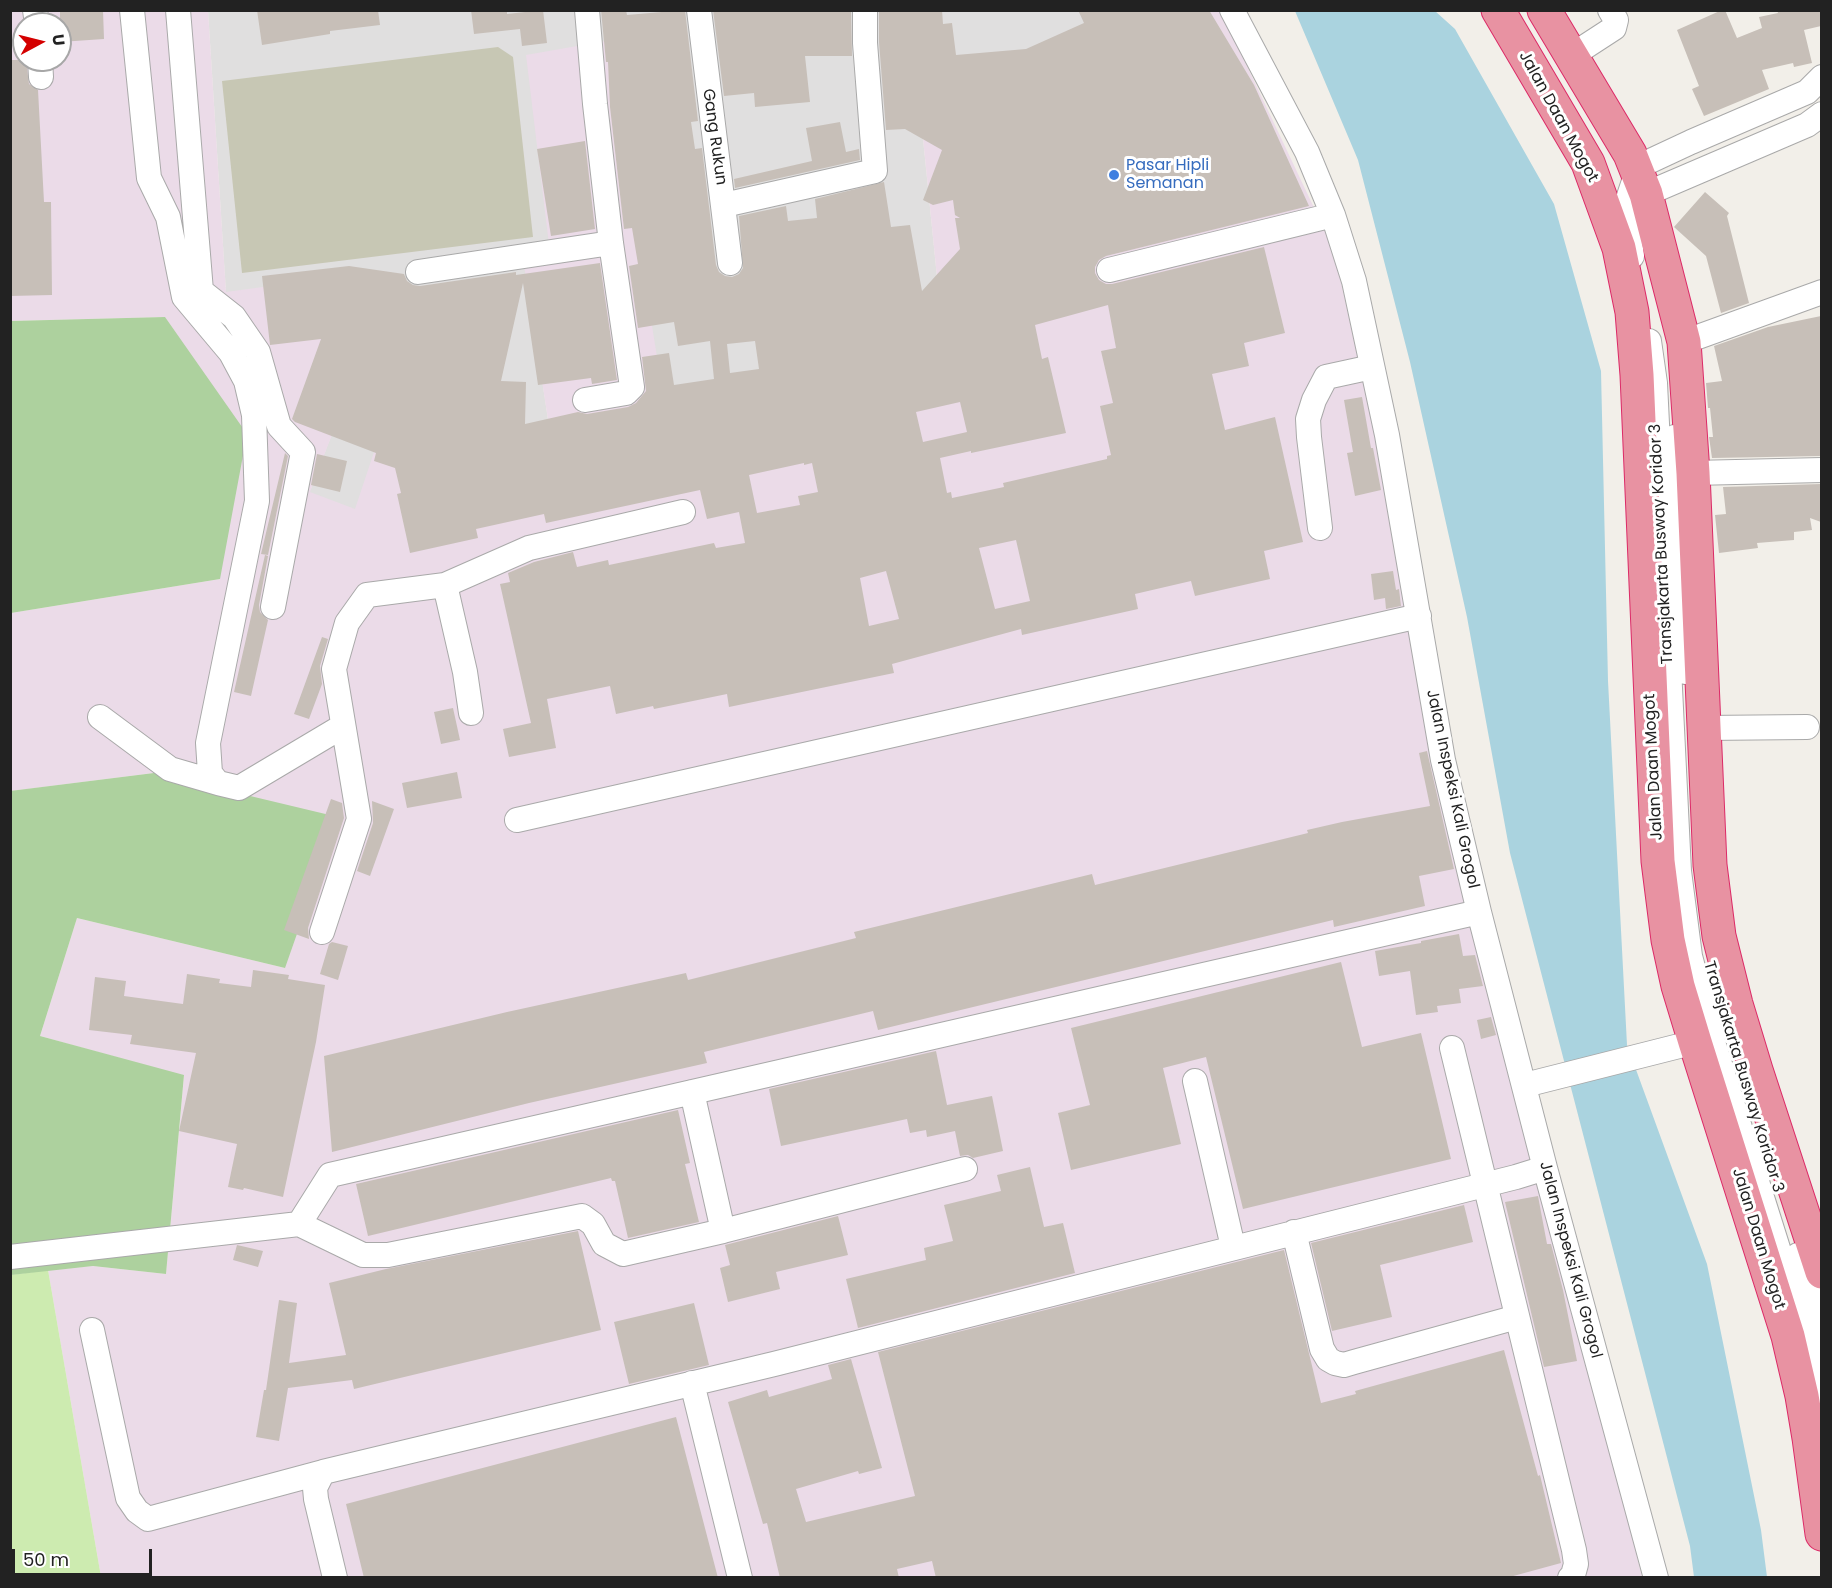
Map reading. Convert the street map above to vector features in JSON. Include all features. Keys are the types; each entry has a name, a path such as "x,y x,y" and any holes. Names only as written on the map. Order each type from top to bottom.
{"highway":[{"name":"Jalan Daan Mogot","path":"1498,10 1587,163 1632,247 1632,312 1662,899 1689,1044 1788,1336 1808,1428 1821,1534"},
{"path":"1544,10 1630,154 1636,184 1684,342 1693,473 1710,865 1719,936 1756,1070 1821,1272"},
{"path":"1587,163 1608,169 1636,184"},
{"path":"1632,247 1623,206 1636,184"}],"street":[{"path":"132,10 149,178 168,217 184,297 231,353 246,381 254,415 257,501 208,743 210,774 218,783"},
{"path":"178,10 201,291 234,317 258,352 279,426 303,452 273,607"},
{"path":"585,400 626,393 632,387 611,243 587,10"},
{"name":"Gang Rukun","path":"699,10 730,263"},
{"path":"724,205 875,171 865,43 865,10"},
{"name":"Jalan Inspeksi Kali Grogol","path":"1232,10 1306,152 1333,215 1354,281 1387,435 1443,760 1479,912 1529,1084 1545,1168 1656,1578"},
{"path":"1571,56 1614,28 1616,20 1610,10"},
{"path":"1636,184 1655,158 1807,92 1821,77"},
{"path":"1636,184 1807,125 1821,114"},
{"name":"Transjakarta Busway Koridor 3","path":"1636,184 1628,199 1628,226 1655,383 1678,859 1690,957 1713,1042 1808,1342 1821,1403"},
{"path":"1109,270 1333,215"},
{"path":"418,272 611,243"},
{"name":"Transjakarta Busway Koridor 3","path":"1632,247 1664,331 1675,430 1695,869 1701,935 1719,1008 1821,1330"},
{"path":"1684,342 1821,292"},
{"path":"1320,528 1308,419 1314,400 1326,377 1372,367"},
{"path":"1693,473 1821,470"},
{"path":"322,932 359,819 334,669 347,623 367,595 445,585 529,548 683,512"},
{"path":"445,585 465,672 471,713"},
{"path":"517,820 1419,616"},
{"path":"100,717 170,769 238,788 343,726"},
{"path":"1704,728 1807,727"},
{"path":"299,1224 330,1175 1479,912"},
{"path":"1529,1084 1689,1044"},
{"path":"1452,1048 1574,1550 1576,1564 1570,1578"},
{"path":"1195,1080 1233,1247"},
{"path":"692,1092 723,1232"},
{"path":"92,1330 128,1498 137,1511 148,1519 323,1472 692,1383 1486,1185 1545,1168"},
{"path":"10,1257 299,1224 363,1256 388,1255 582,1216 593,1224 604,1244 623,1254 723,1232 965,1169"},
{"path":"1294,1232 1322,1349 1328,1359 1335,1363 1344,1365 1517,1317"},
{"path":"692,1383 740,1578"},
{"path":"323,1472 315,1488 316,1499 335,1578"}],"shaded area":[{"path":"10,11 208,11 226,292 359,274 361,359 310,492 355,509 388,410 470,435 549,426 523,259 550,253 526,55 606,41 668,425 947,376 916,69 1014,60 1114,11 1221,11 1334,250 1500,1001 1642,1577 101,1577 48,1270 93,1266 166,1274 184,1076 40,1036 77,918 285,968 154,773 11,791 11,613 220,579 165,317 11,321"},
{"path":"208,11 1114,11 1014,60 916,69 947,376 668,425 550,253 524,259 549,426 355,510 309,493 361,359 359,274 226,293"},
{"path":"498,47 513,57 533,237 242,273 222,81"}],"green space":[{"path":"165,317 247,434 220,579 11,613 11,321"},
{"path":"154,773 338,817 285,968 77,918 40,1036 184,1075 166,1274 93,1266 11,1275 10,791"},
{"path":"48,1270 101,1577 11,1577 10,1275"}],"water":[{"path":"1295,11 1435,11 1455,29 1554,204 1601,371 1608,681 1627,1045 1707,1264 1761,1530 1767,1577 1694,1577 1690,1546 1510,853 1467,617 1410,362 1358,160"}],"building":[{"path":"60,10 103,10 104,39 72,41 72,12 60,12"},
{"path":"257,10 378,10 380,25 330,31 330,34 262,45"},
{"path":"471,10 507,10 507,14 543,10 547,43 522,46 520,29 474,34"},
{"path":"601,10 626,10 627,15 685,10 698,121 691,122 695,149 702,148 716,265 719,272 732,277 739,274 743,268 739,216 786,206 788,221 817,218 815,199 884,182 891,227 910,225 922,291 960,249 955,218 960,218 955,215 953,200 933,205 923,200 942,150 905,129 886,130 879,42 879,10 942,10 943,24 952,23 956,55 1026,49 1084,23 1078,10 1209,10 1254,85 1309,206 1106,256 1099,260 1095,273 1099,280 1112,284 1264,247 1285,333 1244,343 1249,366 1212,374 1225,430 1275,417 1303,542 1264,551 1270,579 1195,596 1191,581 1135,594 1138,609 1022,635 1021,629 892,664 894,673 729,707 727,694 654,709 653,706 616,714 610,686 547,699 556,748 509,757 503,729 531,723 500,584 510,582 508,573 534,562 573,552 577,567 608,560 609,565 714,543 716,548 745,543 739,512 707,519 700,490 546,523 544,514 476,529 478,538 410,553 397,494 401,493 395,468 374,461 376,453 292,419 321,339 270,345 262,276 349,266 404,274 407,281 420,286 600,263 617,380 592,384 591,378 538,385 523,283 501,381 526,382 525,424 578,412 587,414 628,407 636,403 646,391 642,357 669,353 674,385 714,379 710,341 678,346 674,322 638,328 629,266 638,264 632,228 624,229 610,107 608,62 606,62","holes":["1108,305 1116,348 1101,351 1113,403 1100,406 1111,455 1107,456 1107,459 1003,483 1004,487 952,498 951,492 947,493 940,458 1066,433 1048,357 1042,359 1035,325","755,341 759,369 730,373 727,344","960,402 967,432 923,442 916,412","812,463 818,492 798,496 800,505 757,513 749,475","1016,540 1030,601 995,609 979,548","886,571 899,619 869,626 860,578"]},
{"path":"713,10 851,10 852,56 805,56 810,102 755,107 754,93 724,96"},
{"path":"1725,10 1737,38 1762,28 1759,17 1778,13 1777,10 1821,10 1821,26 1804,30 1812,63 1794,67 1793,63 1762,70 1769,89 1704,116 1692,89 1699,86 1677,30"},
{"path":"10,60 12,60 12,72 28,72 29,84 38,90 44,202 51,202 52,295 10,296"},
{"path":"840,122 846,152 859,149 860,160 735,188 734,179 812,161 806,128"},
{"path":"585,141 595,229 551,236 537,149"},
{"path":"1705,192 1729,213 1727,216 1749,303 1721,313 1706,256 1674,227"},
{"path":"1821,316 1821,456 1712,458 1709,437 1713,437 1706,383 1722,381 1714,346 1768,327"},
{"path":"1362,397 1381,490 1355,496 1347,453 1353,452 1344,400"},
{"path":"285,453 288,456 268,555 261,554"},
{"path":"317,454 347,461 340,492 311,485"},
{"path":"1821,484 1821,522 1810,518 1812,530 1794,532 1794,540 1757,543 1758,548 1719,553 1715,515 1726,514 1723,487"},
{"path":"265,555 268,556 259,605 260,612 268,620 251,696 234,692"},
{"path":"1393,571 1396,590 1399,589 1401,606 1386,609 1385,598 1374,600 1371,574"},
{"path":"322,637 328,639 320,666 322,684 309,719 294,714"},
{"path":"453,708 460,740 441,744 434,712"},
{"path":"1427,751 1454,869 1419,876 1425,906 1334,927 1333,920 878,1030 873,1011 704,1052 707,1063 529,1103 332,1152 324,1056 507,1012 686,973 688,980 856,938 854,932 1092,874 1095,885 1308,833 1307,830 1430,806 1419,753"},
{"path":"457,772 462,798 407,808 402,783"},
{"path":"331,799 342,803 344,818 308,928 309,939 284,930"},
{"path":"372,801 394,809 370,876 357,871 373,823"},
{"path":"1459,934 1463,956 1475,955 1483,986 1459,989 1461,1003 1437,1006 1438,1012 1416,1015 1410,971 1379,976 1375,951"},
{"path":"332,942 348,946 338,980 320,974 329,944"},
{"path":"1341,962 1362,1047 1421,1033 1451,1159 1243,1209 1206,1057 1163,1068 1181,1144 1071,1170 1058,1113 1090,1105 1071,1028"},
{"path":"253,970 289,975 288,979 325,985 316,1042 283,1197 244,1188 243,1190 228,1187 237,1144 179,1131 196,1053 130,1044 132,1035 89,1030 95,977 126,981 124,996 183,1004 187,974 220,979 219,983 251,987"},
{"path":"1491,1017 1496,1035 1481,1039 1477,1020"},
{"path":"936,1051 947,1105 992,1096 1003,1151 973,1158 968,1155 960,1156 955,1131 927,1137 926,1130 910,1133 907,1119 781,1146 769,1089"},
{"path":"678,1110 690,1163 685,1164 699,1222 628,1238 615,1181 611,1178 368,1236 356,1184"},
{"path":"1030,1167 1044,1227 1063,1223 1075,1273 858,1328 846,1279 926,1260 924,1248 953,1241 944,1205 1001,1191 997,1175"},
{"path":"1538,1196 1547,1244 1551,1244 1563,1290 1577,1361 1544,1367 1505,1202"},
{"path":"1464,1205 1473,1242 1380,1265 1392,1317 1332,1331 1311,1243"},
{"path":"838,1216 848,1255 776,1272 780,1289 728,1302 720,1268 730,1265 725,1245"},
{"path":"578,1231 601,1330 354,1389 352,1380 288,1388 279,1441 256,1437 264,1390 266,1390 279,1300 297,1303 289,1363 346,1355 329,1283 386,1269"},
{"path":"237,1245 263,1251 258,1267 233,1260"},
{"path":"1284,1250 1321,1403 1356,1394 1355,1391 1504,1350 1538,1476 1540,1475 1561,1563 1506,1578 936,1578 932,1561 897,1569 899,1578 780,1578 767,1523 763,1524 728,1402 767,1390 769,1397 832,1379 828,1365 851,1359 882,1468 859,1474 858,1471 796,1489 806,1522 915,1496 878,1352"},
{"path":"694,1303 709,1365 629,1384 614,1322"},
{"path":"676,1417 718,1578 364,1578 346,1504"}],"place":[{"name":"Pasar Hipli Semanan","path":"1114,175"}]}
